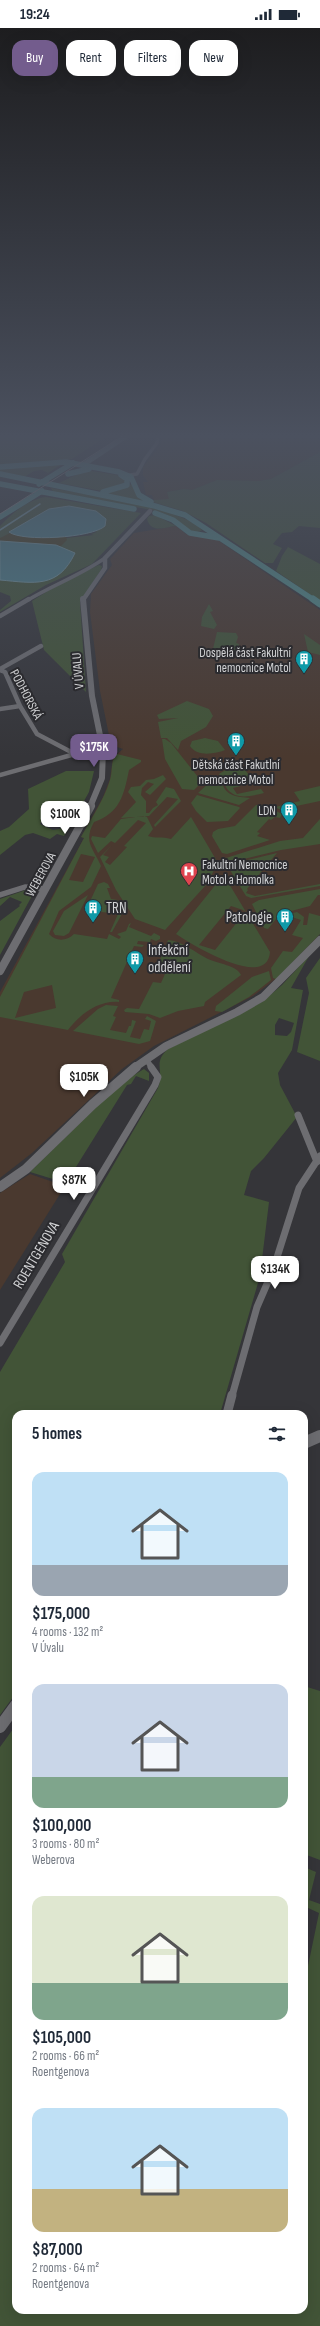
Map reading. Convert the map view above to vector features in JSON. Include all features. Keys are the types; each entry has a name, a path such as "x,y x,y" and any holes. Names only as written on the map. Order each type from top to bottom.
{"main road":[{"path":"228,542 320,604"}],"street":[{"path":"0,616 55,584 91,568 105,558 120,542"},
{"name":"V ÚVALU","path":"99,787 104,763 103,750 92,696 82,601 105,568 105,558"},
{"path":"0,669 41,646"},
{"name":"PODHORSKÁ","path":"0,669 5,672 20,706 37,734 75,754"},
{"path":"0,709 20,706"},
{"path":"0,775 75,754 103,750"},
{"name":"WEBEROVA","path":"0,971 99,787"},
{"path":"0,895 25,887 45,889"},
{"path":"0,1187 21,1173 112,1085 166,1046 237,1012 263,997 308,954 320,940"},
{"name":"ROENTGENOVA","path":"0,1343 155,1085 158,1077 146,1059"},
{"path":"228,1410 257,1307 273,1270 299,1188 318,1159 298,1115"},
{"path":"308,1441 320,1436"},
{"path":"0,1728 12,1711"}],"shaded area":[{"name":"Fakultní Nemocnice Motol a Homolka","path":"125,542 221,542 320,610 320,934 273,981 253,996 154,1046 122,1069 32,1153 0,1178 0,992 84,838 81,837 103,797 110,779 113,758 123,749 111,745 100,691 90,612 91,594 112,565 110,559"},
{"path":"79,810 69,827 53,830 39,824 50,811"},
{"path":"30,1174 65,1186 0,1290 0,1193"}],"green space":[{"path":"0,542 113,542 92,564 46,585 0,612 0,610 11,601 10,596 0,592"},
{"path":"234,542 274,542 273,544 282,548 273,563 265,563"},
{"path":"288,547 320,564 320,601 276,571 282,556"},
{"path":"99,565 102,566 101,570 80,602 86,692 44,650 32,601 62,582"},
{"path":"209,604 213,611 210,612 217,625 214,629 201,626 202,617"},
{"path":"217,632 236,633 238,637 236,643 239,644 237,652 243,653 242,655 212,653"},
{"path":"304,634 320,645 320,655 308,652"},
{"path":"187,701 209,709 213,716 206,727 181,741 178,750 167,738 161,738 158,722 178,718 159,719 157,715"},
{"path":"205,738 218,741 225,750 206,754 197,752 190,746 192,741"},
{"path":"162,739 165,739 171,743 202,782 194,790 182,789 165,759"},
{"path":"117,754 141,760 141,762 129,770 123,795 115,808 110,814 94,822 91,829 89,835 90,845 101,866 91,887 59,911 49,934 52,937 62,940 74,934 107,939 109,934 119,939 121,937 117,934 126,931 131,923 129,927 151,936 154,933 160,936 160,939 156,941 151,939 150,942 138,941 137,944 144,945 142,947 134,946 111,998 119,1000 119,1002 104,1003 90,1009 68,1030 0,1017 0,997 84,838 81,837 104,795 111,777 112,762","holes":["81,854 95,857 83,882 69,880","52,985 56,1008 15,1018 24,992"]},
{"path":"237,763 240,764 255,782 246,784 223,780 219,774"},
{"path":"66,771 94,771 89,792 79,810 50,811 40,824 53,830 69,827 64,836 57,834 50,839 33,833 25,835 0,855 0,831 9,827 29,809 28,789"},
{"path":"163,775 166,779 150,795 145,792 154,784 148,782 142,788 141,795 146,801 146,813 149,813 158,805 156,802 166,787 174,789 181,801 155,827 154,825 178,799 167,797 149,816 121,818 136,802 128,792 131,787 140,786 146,780 154,779"},
{"path":"210,782 222,783 226,791 233,795 250,798 239,805 198,793"},
{"path":"224,783 241,786 233,788 237,794 261,789 264,793 252,796 236,795 227,789"},
{"path":"320,786 320,801 287,808 283,811 275,807 300,801 294,792"},
{"path":"197,795 240,808 228,821 207,822 196,811 191,803"},
{"path":"256,805 264,805 282,814 280,818 275,817 271,820 269,819 257,832 260,833 257,836 270,840 227,854 222,853 212,836 213,832 218,829 235,826"},
{"path":"143,816 147,817 153,829 148,836 171,839 191,817 218,863 206,885 165,930 135,919 116,890 100,857 112,845 103,855 109,857 105,862 110,865 127,847 124,846 146,823 138,820 115,843 111,841 98,853 91,839 92,836 105,838 121,819"},
{"path":"320,819 320,844 281,850 232,862 225,861 226,858 280,841 303,838"},
{"path":"277,853 247,889 248,890 246,893 255,896 320,884 320,886 251,898 246,896 230,870 233,869 231,864"},
{"path":"225,877 245,911 231,906 199,945 215,950 246,911 270,952 266,963 256,967 243,966 197,947 176,934 221,878"},
{"path":"104,882 108,884 110,888 107,888 111,899 118,900 123,912 112,932 110,932 118,914 86,910 98,884"},
{"path":"320,889 320,895 318,895 310,906 280,914 268,929 264,928 252,904 259,900"},
{"path":"26,890 34,892 0,955 0,921 20,906 19,905 22,902 10,897 0,906 0,899"},
{"path":"88,895 69,933 64,936 55,935 53,931 64,911"},
{"path":"297,912 304,917 303,925 307,925 309,913 320,916 320,934 276,979 273,978 271,968 283,951 292,952 303,938 292,935 301,920 285,915"},
{"path":"168,940 184,945 208,959 232,967 241,975 205,1002 204,1006 178,1011 160,1018 149,1014 125,1012 124,1010 127,1008 139,1009 153,982 161,983 165,974 155,972"},
{"path":"309,956 291,988 303,990 292,1050 278,1073 280,1085 297,1117 264,1158 251,1171 244,1195 269,1202 260,1276 221,1410 12,1410 12,1698 0,1715 0,1372 65,1262 62,1254 158,1088 160,1082 160,1063 163,1054 168,1049 262,1002 282,985","holes":["279,1018 294,1023 291,1032 287,1036 275,1035 275,1025"]},
{"path":"320,958 320,1061 297,1052 309,993 306,978"},
{"path":"269,971 271,980 249,997 222,1012 215,1011 216,1006 252,977"},
{"path":"106,1005 118,1006 113,1016 116,1017 110,1030 126,1033 129,1026 131,1026 132,1020 136,1021 130,1037 140,1039 144,1029 149,1030 151,1021 145,1019 147,1016 156,1021 150,1041 139,1044 73,1031 98,1009"},
{"path":"144,1069 149,1073 149,1081 136,1076 131,1084 127,1085 66,1183 30,1172 121,1083"},
{"path":"308,1687 320,1691 320,1860 308,1856"},
{"path":"12,1730 12,2314 308,2314 308,1966 319,1913 308,1908 308,1869 316,1872 309,1900 320,1904 320,2326 0,2326 0,1747"}],"sand":[{"path":"15,542 65,542 61,546"}],"water":[{"path":"0,542 56,545 75,553 61,573 53,578 34,582 0,580"}],"place":[{"name":"Dospělá část Fakultní nemocnice Motol","path":"304,674"},
{"name":"Dětská část Fakutlní nemocnice Motol","path":"236,756"},
{"name":"LDN","path":"289,825"},
{"name":"Fakultní Nemocnice Motol a Homolka","path":"189,886"},
{"name":"TRN","path":"93,923"},
{"name":"Patologie","path":"285,932"},
{"name":"Infekční oddělení","path":"135,974"}]}
